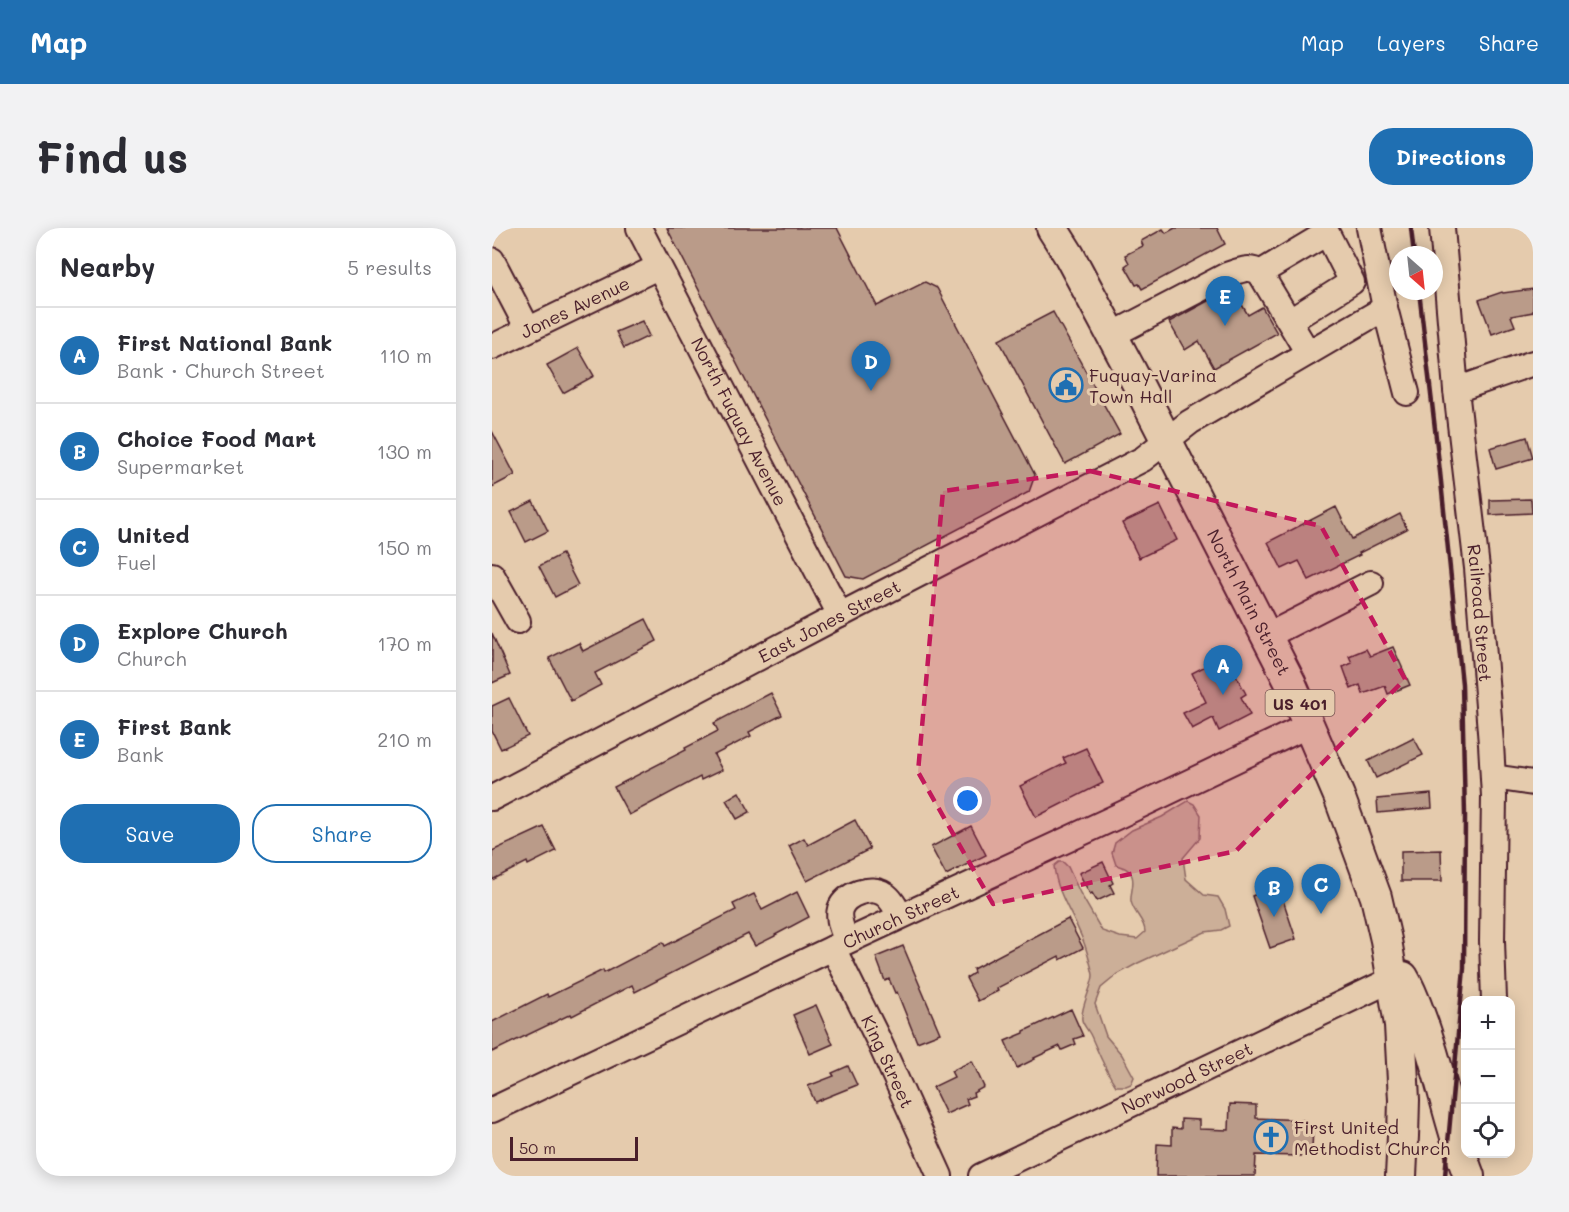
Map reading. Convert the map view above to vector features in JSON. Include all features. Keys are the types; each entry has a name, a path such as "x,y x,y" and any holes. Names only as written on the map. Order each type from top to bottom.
{"main road":[{"name":"North Main Street","path":"1052,228 1112,335 1290,682 1339,796 1377,897 1400,1025 1404,1100 1401,1176"},
{"path":"1390,966 1411,990 1452,1098 1472,1165"},
{"path":"1452,1098 1434,1081 1424,1082 1404,1100 1428,1118 1472,1165"}],"street":[{"name":"North Fuquay Avenue","path":"639,228 840,615"},
{"path":"1369,228 1385,308 1407,393"},
{"name":"Railroad Street","path":"1442,228 1456,390 1476,568 1493,777 1494,996"},
{"path":"1260,273 1327,233 1353,282 1290,321"},
{"path":"492,260 528,328"},
{"name":"Jones Avenue","path":"492,347 658,267"},
{"path":"1112,335 1227,275 1246,268 1255,269 1260,273 1308,353"},
{"name":"East Jones Street","path":"492,798 1143,459 1190,422 1385,308"},
{"path":"1456,390 1533,363"},
{"path":"492,575 518,621"},
{"path":"1267,636 1371,583"},
{"name":"Church Street","path":"492,1110 1309,724"},
{"path":"1493,777 1533,783"},
{"name":"King Street","path":"900,916 890,898 881,892 871,890 859,892 846,900 840,910 840,944 878,1039 940,1176"},
{"name":"Norwood Street","path":"981,1176 1390,966"}],"highlighted area":[{"path":"1090,471 1321,526 1405,679 1236,851 993,904 918,772 943,491"}],"shaded area":[{"path":"1188,801 1194,804 1201,815 1200,838 1183,858 1186,879 1204,895 1218,897 1225,909 1229,926 1221,930 1205,932 1138,963 1118,974 1101,988 1095,1004 1106,1036 1122,1055 1134,1077 1131,1084 1116,1086 1082,1020 1093,972 1079,930 1059,889 1054,866 1063,862 1068,867 1102,931 1120,937 1137,939 1145,932 1131,901 1133,879 1130,872 1116,865 1112,853 1115,843 1132,830 1162,817"}],"building":[{"path":"667,228 837,228 877,306 925,282 937,288 1035,475 1029,492 863,579 846,576"},
{"path":"1175,228 1217,228 1225,244 1142,289 1139,284 1136,285 1125,266 1129,263 1125,255 1143,246 1141,241 1163,229 1166,233"},
{"path":"1232,288 1248,315 1262,307 1277,333 1214,368 1199,341 1185,350 1169,322"},
{"path":"1533,289 1533,312 1511,316 1515,326 1492,334 1479,300 1502,292"},
{"path":"1053,312 1120,434 1065,464 999,340"},
{"path":"642,321 649,336 624,348 616,332"},
{"path":"578,348 594,376 563,393 547,365"},
{"path":"492,431 515,475 492,487"},
{"path":"1527,437 1533,458 1496,469 1490,448"},
{"path":"1531,499 1532,513 1490,515 1490,500"},
{"path":"533,501 548,531 526,542 511,512"},
{"path":"1160,505 1177,540 1139,558 1122,523"},
{"path":"1336,507 1352,539 1400,514 1407,529 1309,580 1299,561 1282,569 1268,542"},
{"path":"562,554 578,585 555,597 539,566"},
{"path":"646,619 657,641 595,673 601,685 571,701 549,658 579,643 583,651"},
{"path":"492,633 510,675 492,683"},
{"path":"1393,647 1410,685 1388,694 1385,686 1363,694 1360,685 1351,689 1343,667 1352,663 1349,656 1366,649 1370,656"},
{"path":"1221,658 1231,677 1236,675 1246,694 1241,697 1250,715 1219,731 1213,718 1192,729 1183,713 1206,702 1192,673"},
{"path":"771,693 782,715 749,732 751,736 714,755 722,770 701,780 700,777 629,815 614,787 718,731 714,723"},
{"path":"509,698 528,736 501,749 492,731 492,706"},
{"path":"1414,738 1423,755 1376,778 1368,761"},
{"path":"1086,748 1103,783 1036,817 1020,786 1066,763 1063,758"},
{"path":"739,792 750,812 737,819 726,800"},
{"path":"1431,794 1432,808 1378,813 1377,799"},
{"path":"855,820 870,849 807,881 789,846 804,838 808,845"},
{"path":"971,826 986,855 946,875 931,847"},
{"path":"544,827 556,851 528,865 527,862 492,880 492,851"},
{"path":"1441,850 1442,881 1401,881 1401,851"},
{"path":"1103,862 1113,883 1110,885 1114,893 1097,901 1092,893 1090,894 1079,873"},
{"path":"1278,885 1296,939 1270,948 1252,896"},
{"path":"797,892 809,917 775,936 755,946 748,934 635,992 632,985 572,1016 571,1014 492,1052 492,1022 547,994 548,997 603,970 604,973 663,942 665,946 736,910 733,904 754,894 762,910"},
{"path":"1068,919 1083,948 1060,960 1059,956 997,988 998,991 978,1001 966,978 974,973 973,969"},
{"path":"903,946 940,1033 917,1042 897,992 895,993 889,979 885,981 876,957"},
{"path":"816,1005 833,1044 810,1054 793,1015"},
{"path":"1071,1009 1083,1036 1074,1039 1076,1044 1062,1050 1060,1046 1017,1068 1005,1041"},
{"path":"972,1061 984,1087 973,1093 974,1096 966,1099 968,1104 946,1114 933,1087 954,1077 951,1071"},
{"path":"848,1066 857,1085 815,1102 808,1086 834,1076 832,1073"},
{"name":"First United Methodist Church","path":"1230,1104 1256,1105 1256,1118 1305,1120 1313,1128 1312,1149 1302,1156 1256,1155 1255,1176 1156,1176 1157,1144 1172,1145 1172,1128 1181,1129 1181,1119 1199,1120 1199,1129 1229,1130"}],"railway":[{"path":"1411,228 1413,246"},
{"path":"1420,300 1462,684 1465,815 1464,968 1445,1176"}],"place":[{"name":"First Bank","path":"1225,326"},
{"name":"Fuquay-Varina Town Hall","path":"1066,385"},
{"name":"Explore Church","path":"871,391"},
{"name":"First National Bank","path":"1223,695"},
{"name":"United","path":"1321,914"},
{"name":"Choice Food Mart","path":"1274,917"},
{"name":"First United Methodist Church","path":"1271,1137"}]}
